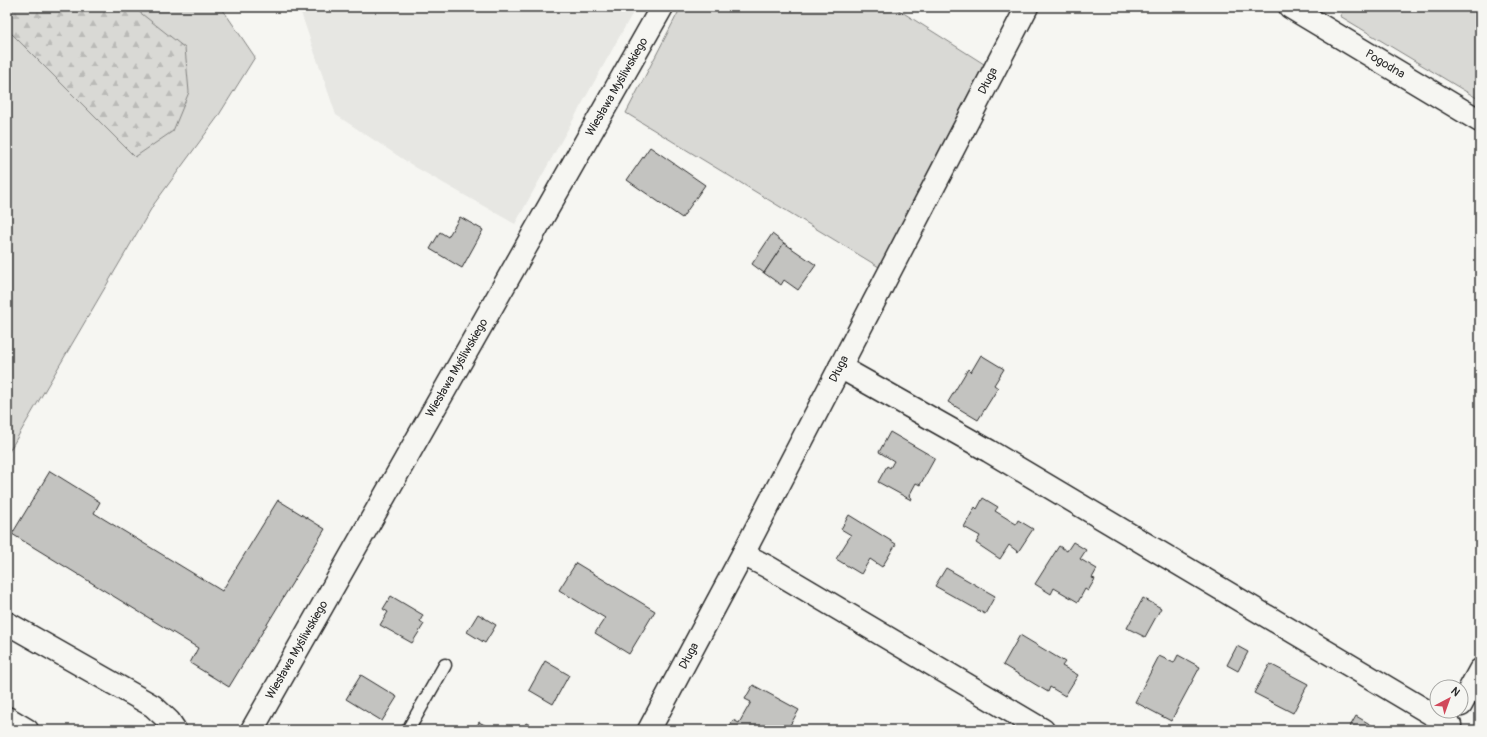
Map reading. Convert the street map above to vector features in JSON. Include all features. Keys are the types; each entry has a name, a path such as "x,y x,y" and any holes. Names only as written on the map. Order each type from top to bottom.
{"street":[{"name":"Wiesława Myśliwskiego","path":"252,730 662,7"},
{"name":"Długa","path":"649,730 743,554 1027,7"},
{"name":"Pogodna","path":"1290,7 1480,121"},
{"path":"840,367 989,451 1452,722"},
{"path":"743,554 768,567 1043,730"},
{"path":"7,623 153,706 169,721 175,730"},
{"path":"1469,690 1480,670"},
{"path":"7,718 28,730"}],"lane":[{"path":"408,730 445,665"}],"shaded area":[{"path":"299,7 636,7 515,224 415,167 336,115"}],"green space":[{"path":"7,7 221,7 255,57 217,118 154,204 7,455"},
{"path":"7,7 133,7 185,48 189,92 173,131 135,157 7,29"},
{"path":"681,7 894,7 984,64 879,267 626,113"},
{"path":"1345,7 1480,7 1480,100 1340,16"}],"building":[{"path":"650,147 705,185 682,218 627,180"},
{"path":"460,217 483,230 462,268 430,249 440,232 448,237"},
{"path":"772,234 784,243 764,273 752,264"},
{"path":"784,243 816,265 798,290 784,280 781,285 764,273"},
{"path":"981,355 1004,369 994,385 998,388 978,420 948,402 968,369 971,372"},
{"path":"890,432 935,458 920,485 916,483 909,496 912,498 911,500 878,482 887,466 890,468 894,461 879,452"},
{"path":"50,471 100,502 94,513 222,591 278,500 325,529 229,687 190,663 198,648 12,534"},
{"path":"983,498 998,507 995,511 1016,524 1018,520 1033,529 1018,552 1009,545 1000,559 976,543 980,536 964,527 975,507 977,509"},
{"path":"849,515 896,544 882,567 870,559 861,574 836,559 851,535 841,529"},
{"path":"1073,542 1086,550 1080,559 1097,569 1092,578 1095,579 1088,591 1085,589 1078,602 1054,588 1051,594 1035,584 1059,546 1067,551"},
{"path":"576,563 655,611 629,654 595,633 605,618 559,590"},
{"path":"946,568 995,596 985,614 935,586"},
{"path":"391,596 423,615 420,621 424,624 412,643 380,625 388,612 383,609"},
{"path":"1143,598 1161,608 1145,637 1127,628"},
{"path":"478,614 496,625 485,643 467,632"},
{"path":"1020,635 1065,662 1062,666 1078,675 1065,696 1050,687 1048,692 1003,665"},
{"path":"1237,646 1248,652 1238,671 1227,665"},
{"path":"1178,655 1200,667 1171,721 1135,702 1159,656 1174,663"},
{"path":"545,661 569,675 553,704 529,690"},
{"path":"1270,664 1308,684 1293,713 1254,693"},
{"path":"361,675 397,697 382,721 346,699"},
{"path":"753,685 799,710 787,730 779,726 777,730 728,730 733,720 739,723 751,702 745,699"},
{"path":"1356,716 1380,730 1348,730"},
{"path":"479,722 494,730 475,730"},
{"path":"526,723 540,730 522,730"}]}
